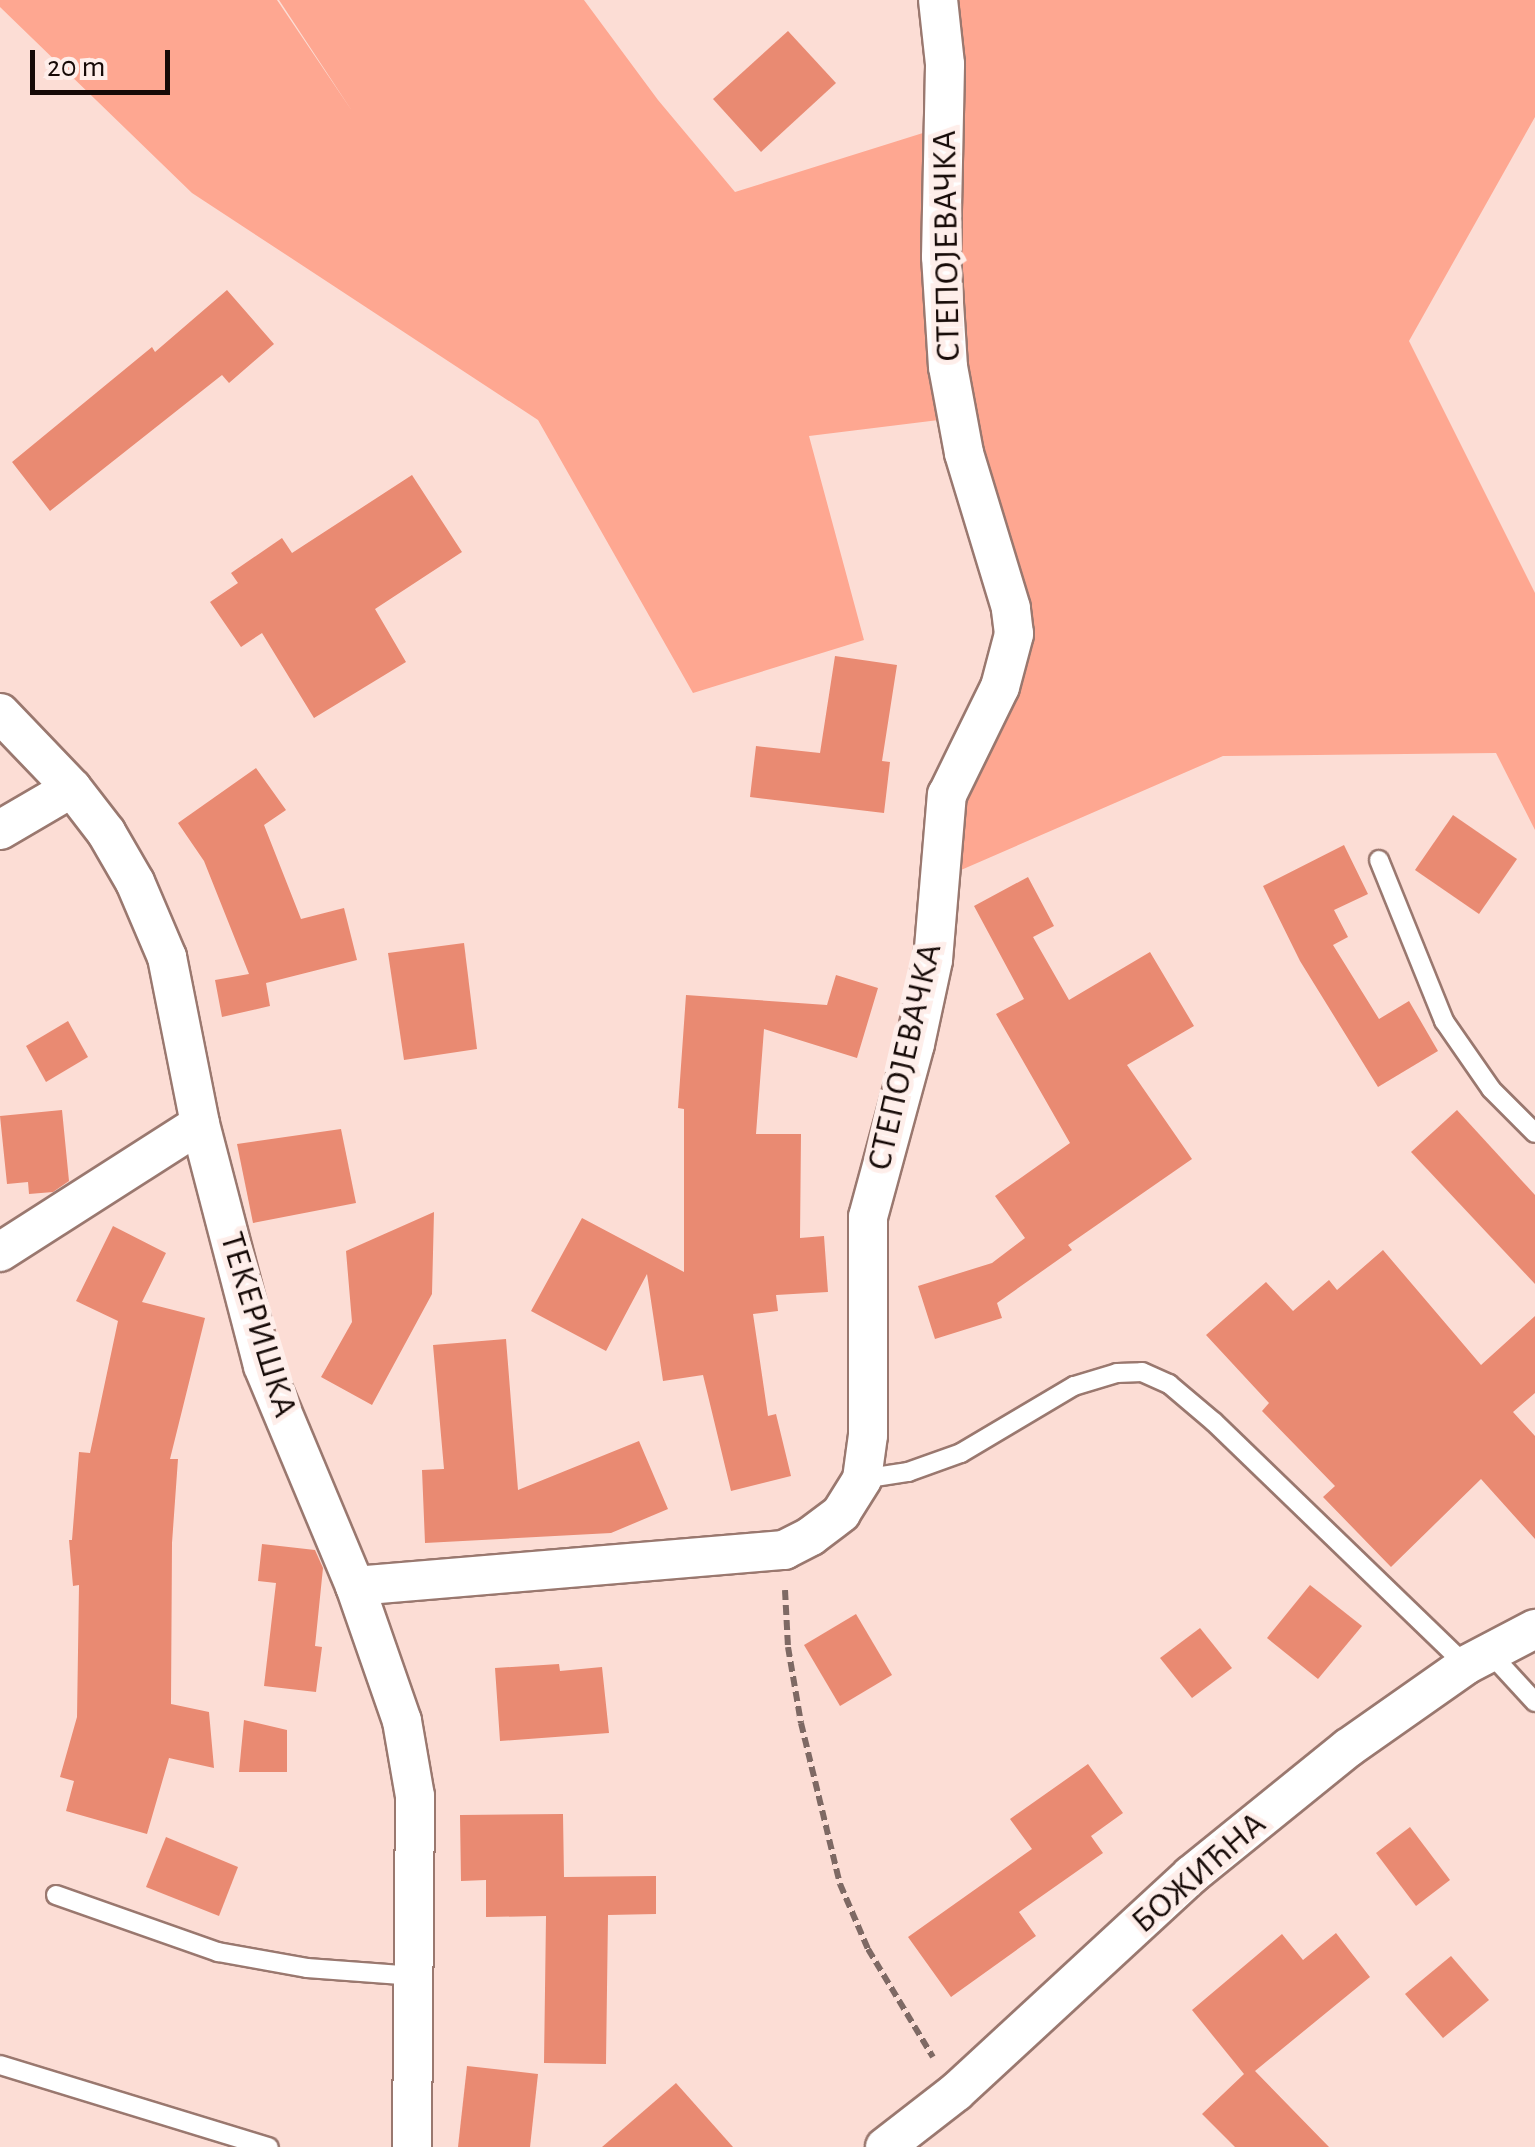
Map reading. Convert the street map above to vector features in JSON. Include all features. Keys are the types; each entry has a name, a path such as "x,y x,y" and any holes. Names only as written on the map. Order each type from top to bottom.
{"street":[{"name":"СТЕПОЈЕВАЧКА","path":"354,1586 784,1550 812,1536 840,1513 862,1479 868,1435 868,1217 916,1044 933,960 947,795 1005,676 1014,634 1011,608 964,453 948,367 941,257 945,64 938,0"},
{"name":"ТЕКЕРИШКА","path":"0,713 72,788 106,832 135,882 167,957 200,1124 264,1366 354,1586 402,1722 415,1796 412,2147"},
{"path":"0,830 72,788"},
{"path":"0,1252 200,1124"},
{"name":"БОЖИЋНА","path":"886,2147 956,2092 1192,1875 1348,1748 1478,1658 1535,1629"}],"lane":[{"path":"1379,860 1444,1021 1492,1089 1535,1134"},
{"path":"862,1479 908,1472 961,1453 1074,1386 1117,1374 1142,1372 1169,1384 1478,1658 1535,1702"},
{"path":"56,1895 218,1952 307,1968 415,1976"},
{"path":"0,2066 269,2147"}],"path":[{"path":"784,1550 788,1647 801,1723 840,1884 884,1978 956,2092"}],"shaded area":[{"path":"0,0 277,0 352,111 279,0 584,0 658,100 735,192 942,127 954,0 1535,0 1535,117 1409,341 1535,593 1535,830 1496,753 1223,756 938,880 1009,666 955,418 809,436 864,640 693,693 538,420 192,193 0,7"}],"building":[{"path":"788,31 836,83 761,152 713,99"},
{"path":"227,290 274,344 229,383 222,375 50,511 12,462 152,347 155,352"},
{"path":"412,475 462,552 375,609 406,662 314,718 262,633 241,647 210,602 238,583 231,573 282,538 292,553"},
{"path":"835,656 897,665 882,761 890,762 884,813 750,797 756,746 820,753"},
{"path":"256,768 286,810 264,825 301,919 344,908 357,960 266,983 270,1006 222,1017 215,980 249,974 204,861 178,823"},
{"path":"1453,815 1517,859 1479,914 1415,870"},
{"path":"1344,845 1368,894 1334,910 1348,937 1333,945 1379,1019 1409,1001 1438,1051 1378,1087 1300,961 1263,886"},
{"path":"1028,877 1054,926 1033,937 1069,1000 1150,952 1194,1026 1127,1065 1192,1159 1068,1245 1072,1250 997,1303 1002,1318 935,1339 918,1286 992,1263 1025,1238 995,1196 1070,1143 996,1014 1024,999 974,906"},
{"path":"464,943 477,1049 404,1060 388,953"},
{"path":"836,975 878,988 857,1058 764,1029 756,1134 801,1134 800,1238 824,1236 828,1292 776,1295 778,1311 753,1314 768,1416 776,1414 791,1476 731,1491 703,1375 663,1381 647,1274 606,1351 531,1311 582,1218 684,1272 684,1109 678,1108 686,995 827,1005"},
{"path":"68,1021 88,1057 46,1082 26,1046"},
{"path":"62,1110 69,1181 53,1192 29,1194 28,1182 7,1184 0,1116"},
{"path":"1457,1110 1535,1195 1535,1284 1411,1152"},
{"path":"341,1129 356,1203 253,1223 237,1144"},
{"path":"434,1212 432,1294 372,1405 321,1377 352,1322 346,1251"},
{"path":"113,1226 166,1253 142,1302 205,1318 170,1459 178,1459 172,1543 171,1704 209,1712 214,1768 169,1758 147,1834 66,1811 74,1781 60,1777 77,1717 79,1585 73,1586 69,1540 79,1452 90,1453 118,1321 76,1301"},
{"path":"1383,1250 1481,1365 1535,1316 1535,1393 1513,1412 1535,1436 1535,1539 1481,1479 1391,1567 1323,1497 1335,1486 1262,1411 1269,1403 1206,1335 1266,1282 1293,1311 1329,1280 1337,1290"},
{"path":"506,1339 518,1490 639,1441 668,1509 611,1533 425,1543 422,1470 444,1469 433,1345"},
{"path":"262,1544 315,1550 323,1568 315,1646 322,1647 316,1692 264,1686 276,1583 258,1581"},
{"path":"1310,1585 1362,1626 1318,1679 1267,1638"},
{"path":"856,1614 892,1675 840,1706 804,1645"},
{"path":"1200,1628 1232,1668 1192,1698 1160,1658"},
{"path":"559,1664 560,1671 602,1667 609,1733 500,1741 495,1668"},
{"path":"244,1720 287,1730 287,1772 239,1772"},
{"path":"1088,1764 1123,1813 1091,1836 1103,1853 1019,1912 1036,1936 951,1997 908,1937 1032,1849 1010,1819"},
{"path":"563,1814 564,1877 656,1876 656,1914 608,1915 606,2064 544,2063 546,1916 486,1917 486,1880 461,1881 460,1815"},
{"path":"1410,1827 1450,1880 1416,1906 1376,1853"},
{"path":"166,1837 238,1867 219,1916 146,1887"},
{"path":"1336,1933 1370,1977 1255,2071 1329,2147 1235,2147 1202,2114 1244,2074 1192,2010 1282,1934 1303,1960"},
{"path":"1451,1956 1489,2000 1443,2038 1405,1994"},
{"path":"467,2066 538,2074 530,2147 458,2147"},
{"path":"676,2083 733,2147 602,2147"}]}
